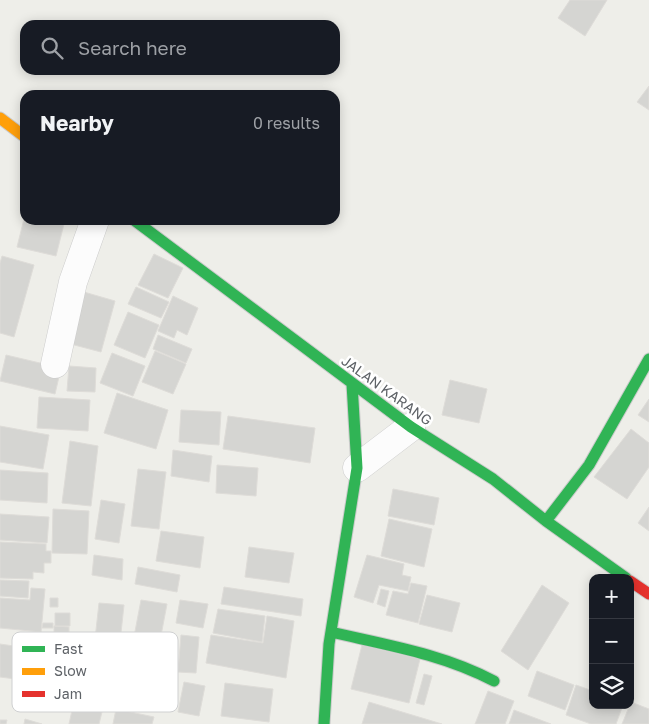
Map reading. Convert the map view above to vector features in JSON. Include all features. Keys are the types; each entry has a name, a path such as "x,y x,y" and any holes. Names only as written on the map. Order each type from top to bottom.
{"street":[{"path":"0,118 20,133"},
{"path":"55,364 73,282 93,225"},
{"name":"JALAN KARANG","path":"141,225 410,427 493,479 546,521 620,574"},
{"path":"546,521 589,465 649,359"},
{"path":"324,724 331,632 357,468 352,384"},
{"path":"357,468 410,427"},
{"path":"634,583 649,594"},
{"path":"331,632 440,657 460,664 494,681"}],"building":[{"path":"570,0 607,0 585,36 558,18"},
{"path":"649,86 649,110 637,102"},
{"path":"22,225 64,225 56,256 17,247"},
{"path":"154,254 183,268 168,298 138,285"},
{"path":"2,256 34,265 14,337 0,333 0,263"},
{"path":"136,287 169,302 161,318 128,304"},
{"path":"77,290 115,301 101,352 63,342"},
{"path":"173,296 198,308 187,335 177,330 174,338 158,331"},
{"path":"128,312 159,325 145,358 114,345"},
{"path":"158,335 192,349 186,363 153,349"},
{"path":"155,351 186,364 173,394 142,382"},
{"path":"112,353 145,366 133,396 100,383"},
{"path":"6,355 61,368 55,394 0,381"},
{"path":"69,366 96,368 95,392 67,391"},
{"path":"450,380 487,389 479,423 442,415"},
{"path":"117,393 168,410 156,449 104,433"},
{"path":"39,397 90,400 88,431 37,428"},
{"path":"649,399 649,422 638,415"},
{"path":"181,410 221,412 219,445 179,442"},
{"path":"228,416 315,428 310,463 223,449"},
{"path":"0,426 49,435 43,469 0,462"},
{"path":"631,429 649,443 649,467 627,499 594,477"},
{"path":"70,441 98,446 91,506 62,503"},
{"path":"173,450 212,456 209,482 171,476"},
{"path":"217,465 258,468 256,496 216,493"},
{"path":"138,469 166,472 159,529 131,526"},
{"path":"0,470 48,473 47,503 0,500"},
{"path":"393,489 439,498 434,525 388,516"},
{"path":"101,500 125,504 119,543 95,539"},
{"path":"649,507 649,531 638,523"},
{"path":"53,509 89,511 87,554 52,553"},
{"path":"0,514 49,517 47,543 0,540"},
{"path":"389,519 432,529 424,567 381,556"},
{"path":"161,531 204,537 200,568 156,561"},
{"path":"0,542 46,544 46,551 51,551 51,563 44,563 44,573 33,572 33,579 0,578"},
{"path":"249,547 294,553 289,583 245,577"},
{"path":"94,555 123,559 122,580 92,575"},
{"path":"367,555 404,564 402,575 411,577 408,591 379,585 373,603 354,597"},
{"path":"138,567 180,575 177,592 135,584"},
{"path":"0,580 29,581 28,598 0,596"},
{"path":"411,583 427,586 418,623 386,615 393,591 408,594"},
{"path":"542,585 569,603 528,670 501,651"},
{"path":"224,587 303,599 301,616 221,604"},
{"path":"31,588 45,589 41,632 0,628 0,598 30,600"},
{"path":"381,589 389,591 385,607 377,604"},
{"path":"427,595 460,603 452,632 419,624"},
{"path":"50,598 58,598 58,607 50,607"},
{"path":"141,600 167,604 162,632 135,632"},
{"path":"180,600 208,604 203,628 176,623"},
{"path":"99,603 124,605 121,632 96,632"},
{"path":"218,609 265,616 262,642 213,633"},
{"path":"55,613 70,613 70,626 55,626"},
{"path":"267,616 294,621 286,678 206,663 211,635 263,643"},
{"path":"43,623 53,623 53,628 42,628"},
{"path":"54,626 69,627 69,632 54,632"},
{"path":"181,635 199,637 196,673 178,672"},
{"path":"0,644 12,646 12,679 0,677"},
{"path":"362,645 420,659 409,703 351,689"},
{"path":"537,671 574,685 565,710 528,696"},
{"path":"424,674 432,676 424,705 416,703"},
{"path":"184,682 205,686 199,716 178,712"},
{"path":"225,683 273,689 269,722 221,716"},
{"path":"576,685 589,690 589,709 622,709 616,724 591,724 566,715"},
{"path":"488,691 514,701 505,724 475,724"},
{"path":"369,702 442,724 362,724"},
{"path":"634,703 649,709 649,724 622,724 628,709 634,709"},
{"path":"514,710 551,724 509,724"},
{"path":"72,712 102,712 99,724 69,724"},
{"path":"115,712 130,712 154,717 152,724 113,724"},
{"path":"25,719 42,724 24,724"},
{"path":"0,720 7,720 6,724 0,724"}],"traffic: fast":[{"path":"141,225 411,427 493,479 546,521 620,574"},
{"path":"546,521 589,465 649,359"},
{"path":"324,724 329,644 357,468 352,384"},
{"path":"331,632 435,657 494,681"}],"traffic: slow":[{"path":"0,118 20,133"}],"traffic: jam":[{"path":"634,584 649,594"}]}
